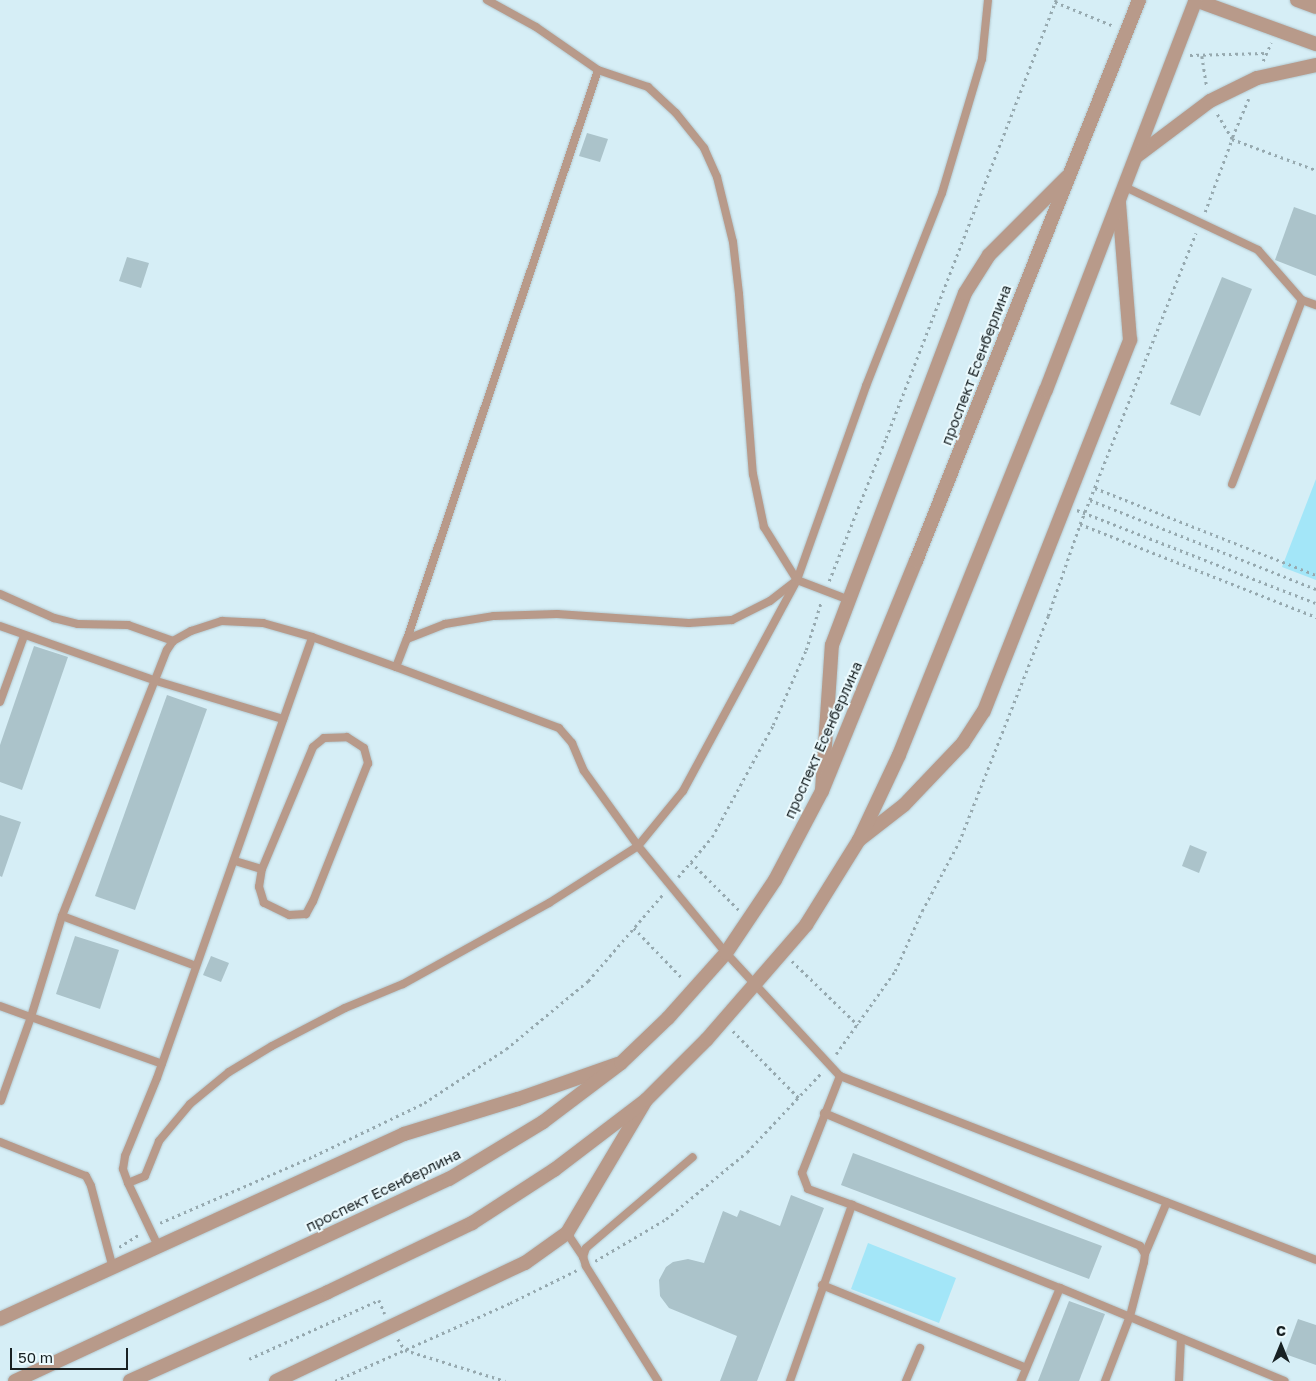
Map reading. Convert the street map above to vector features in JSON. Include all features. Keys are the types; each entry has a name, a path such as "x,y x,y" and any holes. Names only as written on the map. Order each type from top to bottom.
{"street":[{"name":"проспект Есенберлина","path":"15,1381 450,1179 542,1122 621,1063 668,1018 726,953 775,880 822,791 919,553 1139,0"},
{"path":"130,1381 328,1292 472,1223 554,1170 646,1100 724,1021 757,984 806,925 859,840 899,755 1046,390 1196,0 1316,44"},
{"path":"1297,0 1316,7"},
{"path":"1136,157 1210,101 1257,78 1316,64"},
{"path":"822,791 832,645 965,293 989,255 1067,177"},
{"path":"859,840 911,798 963,744 984,711 1130,340 1119,202"},
{"path":"0,1319 160,1248 404,1134 518,1099 621,1063"},
{"path":"276,1381 525,1264 566,1234 646,1100"}],"lane":[{"path":"487,0 536,27 598,70 648,87 676,113 704,148 717,177 733,242 739,294 753,474 764,527 798,580 850,600"},
{"path":"128,1183 145,1176 159,1141 190,1104 229,1072 272,1046 345,1008 403,984 549,903 638,846 684,791 798,580 866,386 942,193 982,59 988,0"},
{"path":"396,667 598,70"},
{"path":"1125,187 1258,250 1302,300 1316,305"},
{"path":"1232,484 1302,300"},
{"path":"407,638 445,624 494,616 557,614 689,623 732,620 770,601 798,580"},
{"path":"0,594 54,618 78,624 128,625 173,641"},
{"path":"1,1101 31,1017 62,916 153,680 173,641 191,631 222,621 263,623 312,637 559,728 572,743 584,770 638,846 670,886 726,953 757,984 840,1076 1316,1260"},
{"path":"0,626 153,680 283,719"},
{"path":"0,702 24,636"},
{"path":"160,1248 128,1183 123,1169 125,1156 162,1064 312,637"},
{"path":"347,737 364,748 368,763 313,901 306,914 288,915 264,903 259,887 262,869 313,747 324,738 347,737"},
{"path":"234,861 262,869"},
{"path":"62,916 196,966"},
{"path":"0,1006 162,1064"},
{"path":"840,1076 802,1173 803,1182 808,1189 1130,1316 1284,1381"},
{"path":"824,1113 1140,1246 1145,1254"},
{"path":"0,1142 86,1176 91,1186 113,1268"},
{"path":"583,1257 586,1248 693,1157"},
{"path":"1104,1381 1130,1316 1145,1254 1166,1202"},
{"path":"790,1381 822,1284 852,1205"},
{"path":"566,1234 583,1257 586,1266 658,1381"},
{"path":"822,1284 1026,1368"},
{"path":"1020,1381 1060,1288"},
{"path":"1179,1381 1182,1339"},
{"path":"906,1381 920,1348"}],"path":[{"path":"109,1253 150,1228 314,1156 424,1102 506,1049 588,981 712,837 774,725 806,650 825,591 1055,1 1127,30"},
{"path":"1277,29 1232,139 1316,170"},
{"path":"1177,50 1195,56 1266,53"},
{"path":"1094,488 1316,575"},
{"path":"1090,500 1316,589"},
{"path":"1064,507 1085,512 1316,603"},
{"path":"1080,524 1316,617"},
{"path":"690,862 748,920"},
{"path":"634,928 694,990"},
{"path":"783,952 858,1025"},
{"path":"724,1021 799,1098"},
{"path":"249,1359 379,1300 390,1327"},
{"path":"405,1350 505,1381"}],"shaded area":[{"path":"1316,479 1316,580 1282,567"},
{"path":"868,1243 956,1278 939,1323 851,1289"}],"building":[{"path":"587,133 608,139 600,162 579,156"},
{"path":"1294,207 1316,215 1316,276 1275,260"},
{"path":"127,257 149,263 141,288 119,281"},
{"path":"1222,277 1252,289 1200,416 1170,404"},
{"path":"34,646 68,657 22,790 0,782 0,745"},
{"path":"167,695 207,709 135,910 95,896"},
{"path":"0,815 21,822 2,877 0,876"},
{"path":"1190,845 1207,852 1199,873 1182,866"},
{"path":"75,936 119,950 100,1009 56,994"},
{"path":"211,956 229,963 221,982 203,975"},
{"path":"853,1153 1102,1246 1089,1279 841,1185"},
{"path":"791,1195 824,1208 757,1381 720,1381 737,1336 669,1308 660,1296 659,1280 666,1267 673,1262 688,1259 704,1263 723,1211 737,1217 740,1210 780,1226"},
{"path":"1069,1301 1105,1314 1079,1381 1038,1381"},
{"path":"1298,1319 1316,1325 1316,1365 1285,1354"}]}
